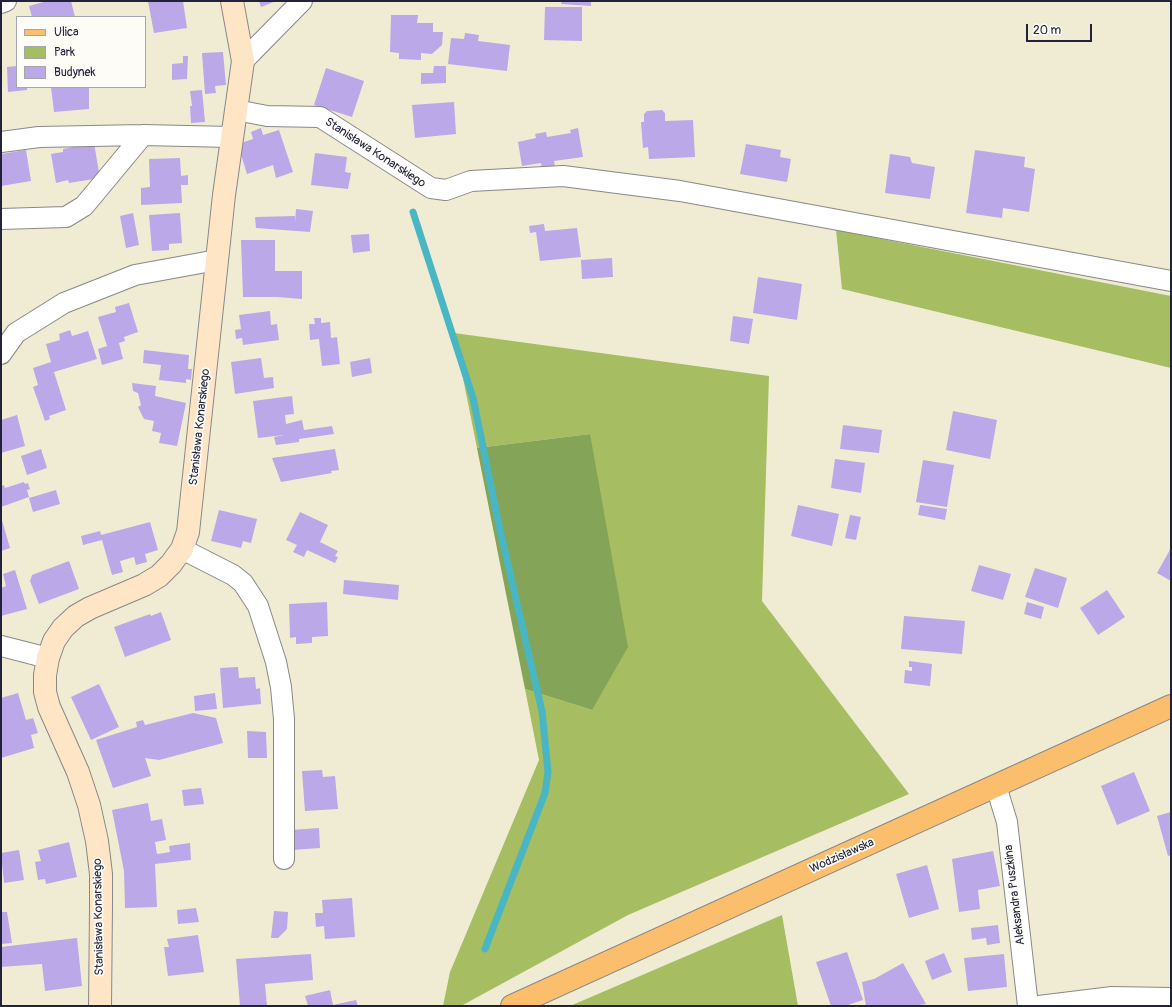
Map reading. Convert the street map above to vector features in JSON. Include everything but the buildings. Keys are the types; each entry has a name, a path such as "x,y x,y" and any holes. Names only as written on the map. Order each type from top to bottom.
{"main road":[{"name":"Wodzisławska","path":"512,1006 1171,706"}],"street":[{"path":"1,3 6,1"},
{"name":"Stanisława Konarskiego","path":"100,1006 102,907 101,874 97,841 89,805 78,772 49,707 45,692 45,675 48,658 59,634 76,616 90,608 144,585 159,576 171,564 182,549 188,532 231,137 242,61 232,1"},
{"path":"242,61 302,1"},
{"name":"Stanisława Konarskiego","path":"236,110 267,116 320,117 430,188 446,190 471,181 563,176 680,191 1171,281"},
{"path":"1,142 39,138 143,135 231,137"},
{"path":"1,219 66,217 84,206 143,135"},
{"path":"1,354 16,333 64,303 135,275 217,260"},
{"path":"182,549 232,575 243,583 258,606 276,662 281,687 284,719 284,859"},
{"path":"1,646 48,658"},
{"name":"Aleksandra Puszkina","path":"996,786 1007,822 1028,1006"},
{"path":"1039,1006 1112,997 1171,998"}],"green space":[{"path":"836,230 1171,296 1171,368 842,289"},
{"path":"454,333 769,376 762,601 909,794 628,915 461,1006 443,1006 450,972 539,760 525,689 592,710 590,434 477,448"},
{"path":"590,434 628,647 592,710 525,689 477,448"},
{"path":"782,915 798,1006 570,1006"}],"waterway":[{"path":"413,212 473,398 500,530 542,711 548,772 545,793 485,949"}]}
